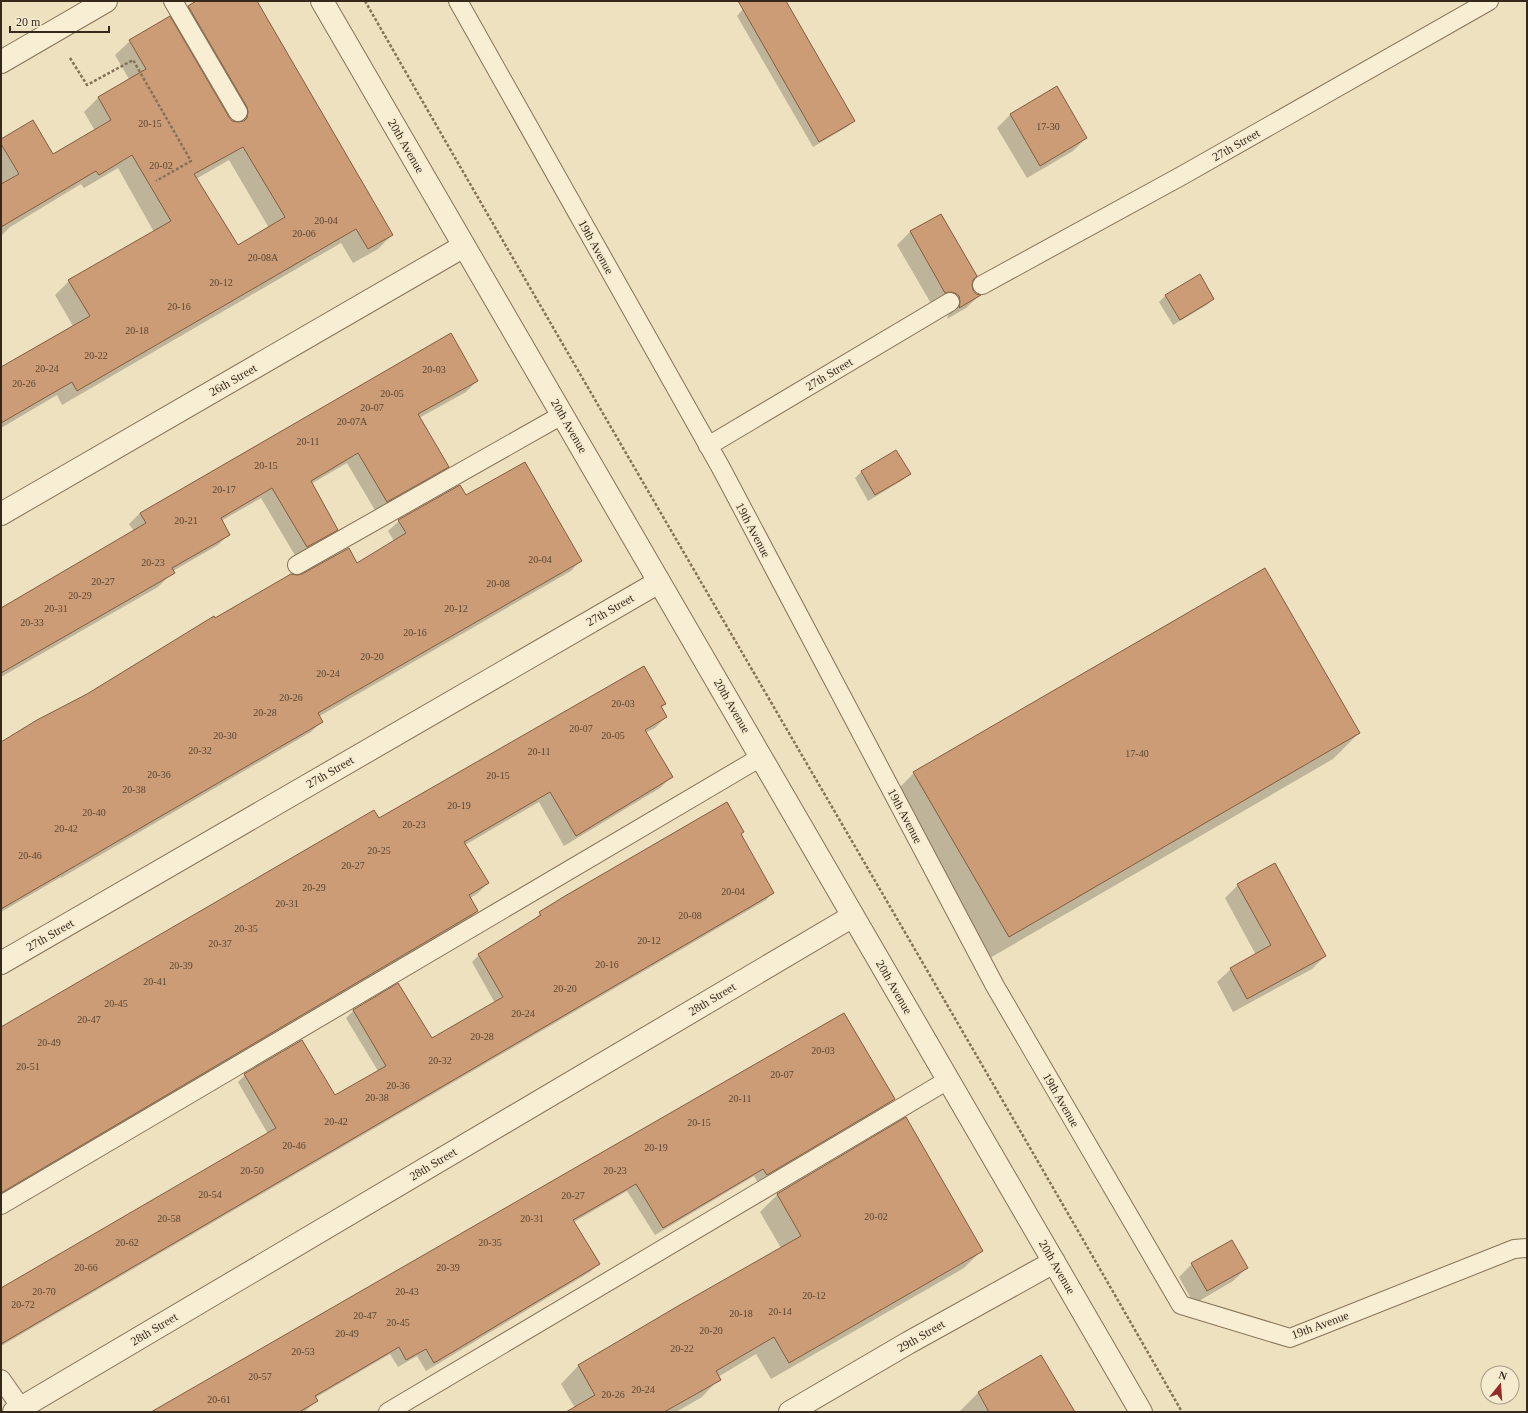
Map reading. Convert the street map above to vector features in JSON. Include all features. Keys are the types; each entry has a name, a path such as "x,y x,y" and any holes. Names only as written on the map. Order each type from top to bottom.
{"street":[{"path":"1,62 106,1"},
{"name":"20th Avenue","path":"322,1 1141,1412"},
{"name":"26th Street","path":"1,514 464,246"},
{"name":"27th Street","path":"1,963 659,582"},
{"name":"28th Street","path":"20,1410 853,916"},
{"name":"29th Street","path":"790,1412 1054,1262"}],"lane":[{"path":"173,1 238,112"},
{"name":"19th Avenue","path":"458,1 721,468 994,986 1181,1305 1290,1338 1514,1249 1527,1248"},
{"name":"27th Street","path":"982,285 1183,175 1489,1"},
{"name":"27th Street","path":"708,446 950,302"},
{"path":"297,565 562,415"},
{"path":"1,1205 761,757"},
{"path":"388,1412 948,1080"},
{"path":"1,1379 20,1410"}],"path":[{"path":"365,1 514,261 1061,1201 1182,1412"},
{"path":"70,58 87,85 133,60 191,161 156,181"}],"building":[{"path":"196,1 257,1 393,235 368,249 356,229 77,391 72,382 1,423 1,367 90,316 68,280 171,221 132,155 99,175 96,171 1,227 1,184 19,174 1,144 1,139 33,120 53,154 111,120 98,97 146,69 129,40 170,16 229,117 232,121 244,121 247,118 247,107 188,6","holes":["243,147 285,217 238,245 194,174"]},
{"path":"738,1 786,1 855,121 819,142"},
{"path":"1057,86 1087,138 1040,166 1010,114"},
{"path":"941,214 977,276 973,280 973,290 976,294 981,295 959,308 959,296 955,293 945,293 910,231"},
{"path":"1200,274 1214,299 1180,320 1165,295"},
{"path":"451,333 478,381 418,414 449,467 387,502 358,453 311,481 338,530 307,547 272,488 221,518 230,535 172,568 175,573 1,673 1,608 146,523 140,513"},
{"path":"896,450 911,474 875,495 861,471"},
{"path":"525,462 582,561 318,713 323,722 1,909 1,742 37,720 87,694 214,616 215,618 291,574 302,574 349,548 357,563 406,533 398,520 460,485 466,495"},
{"path":"1265,568 1360,733 1009,937 913,772"},
{"path":"644,666 666,704 661,706 667,717 645,730 673,777 576,836 550,792 464,842 489,883 469,895 478,911 1,1193 1,1027 374,810 379,818"},
{"path":"727,802 744,832 741,834 774,893 1,1344 1,1288 276,1128 244,1074 302,1040 335,1095 386,1066 353,1010 398,983 432,1038 503,997 478,954 541,915 539,912 565,896"},
{"path":"1275,863 1326,956 1247,999 1230,968 1271,945 1237,884"},
{"path":"844,1013 895,1099 767,1175 763,1169 663,1228 636,1184 573,1220 600,1264 434,1363 426,1349 406,1360 399,1347 315,1396 318,1401 299,1412 151,1412"},
{"path":"906,1117 983,1251 789,1363 774,1337 716,1371 721,1380 664,1412 566,1412 595,1395 578,1365 801,1236 777,1194"},
{"path":"1232,1240 1248,1268 1207,1291 1191,1263"},
{"path":"1041,1355 1075,1412 989,1412 978,1392"}]}
